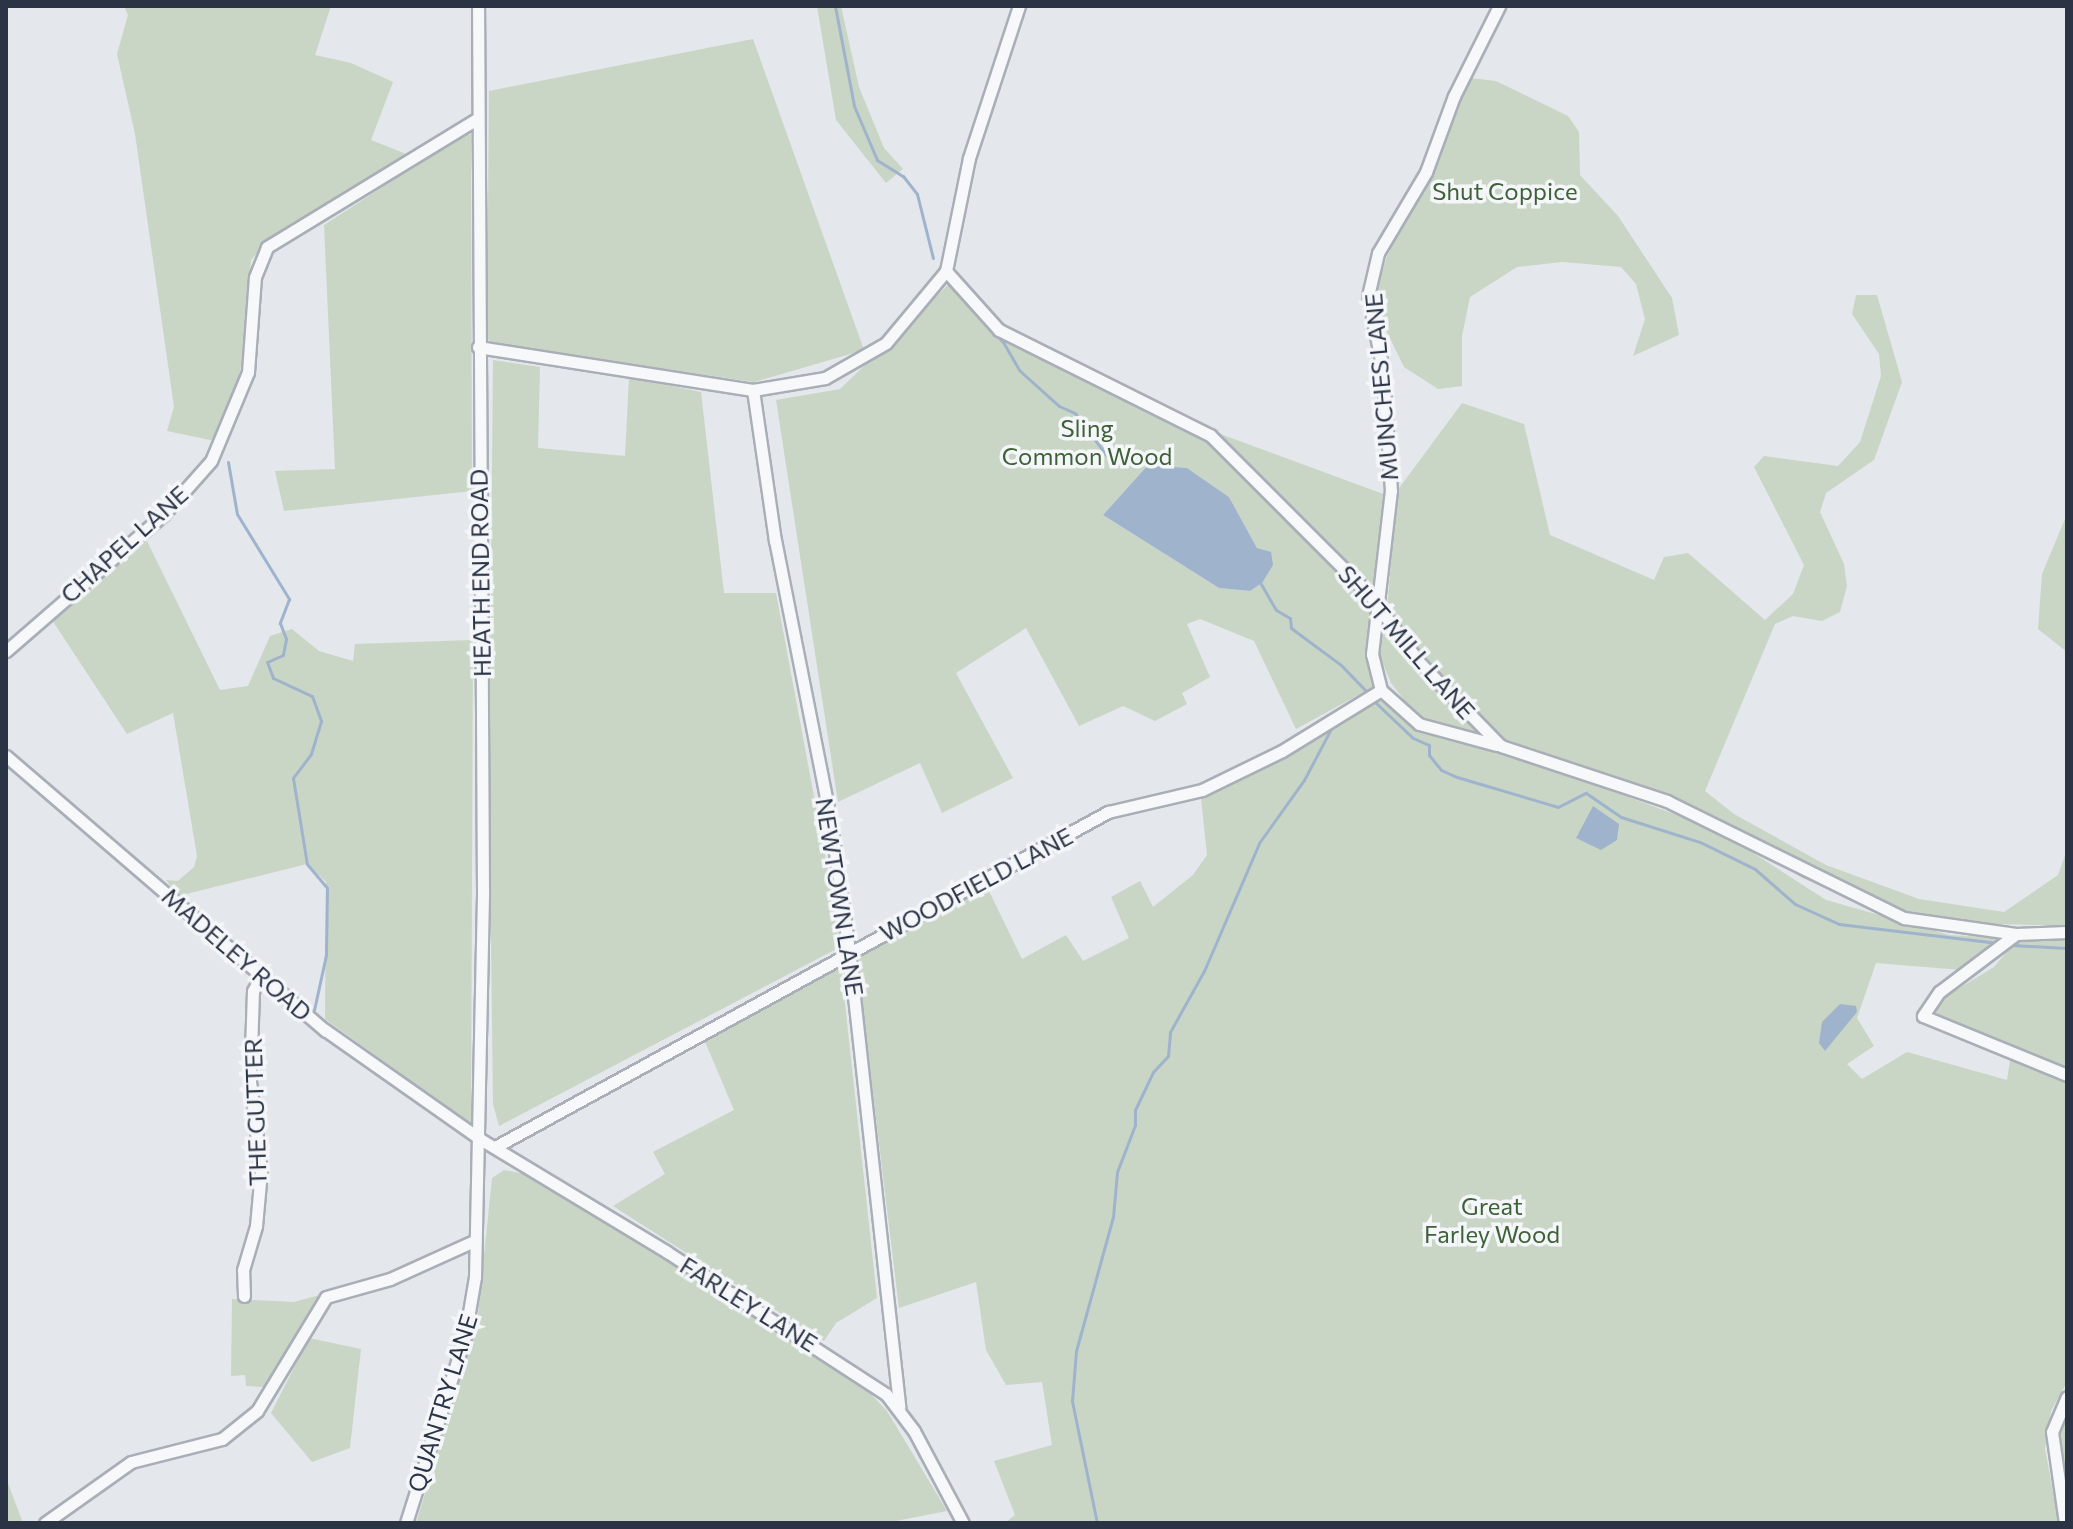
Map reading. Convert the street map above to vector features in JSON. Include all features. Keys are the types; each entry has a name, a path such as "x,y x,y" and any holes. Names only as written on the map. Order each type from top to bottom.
{"street":[{"name":"HEATH END ROAD","path":"478,6 480,1139"},
{"path":"478,347 753,390 825,378 886,343 946,271 969,158 1019,6"},
{"name":"MUNCHES LANE","path":"1380,607 1391,491 1383,370 1368,296 1378,253 1426,172 1454,96 1499,6"},
{"name":"CHAPEL LANE","path":"6,651 163,515 211,461 246,382 255,277 267,247 477,119"},
{"name":"SHUT MILL LANE","path":"946,271 999,330 1210,435 1380,607 1419,662 1501,746 1667,801 1904,918 2011,941 2067,932"},
{"name":"NEWTOWN LANE","path":"753,390 775,540 830,817 849,951 899,1408"},
{"path":"1380,607 1372,654 1381,690 1419,724 1501,746"},
{"name":"WOODFIELD LANE","path":"495,1147 1108,812 1202,790 1282,751 1381,690"},
{"name":"MADELEY ROAD","path":"6,756 325,1030 480,1139"},
{"path":"2011,941 1939,992 1924,1018 2067,1075"},
{"name":"THE GUTTER","path":"244,1296 243,1270 256,1226 261,1171 250,1081 253,991 262,975"},
{"name":"FARLEY LANE","path":"480,1139 842,1363 899,1408 963,1523"},
{"name":"QUANTRY LANE","path":"406,1523 465,1336 476,1240 480,1139"},
{"path":"45,1523 131,1462 222,1439 257,1411 326,1297 390,1279 476,1240"},
{"path":"2065,1523 2052,1432 2067,1397"}],"green space":[{"path":"124,6 331,6 315,55 351,63 393,82 371,140 409,155 271,237 251,260 244,351 235,396 215,441 167,431 174,407 135,134 117,54 128,15"},
{"path":"817,6 841,6 859,87 884,148 903,169 886,183 836,120"},
{"path":"753,39 864,350 754,382 492,344 487,338 489,91"},
{"name":"Shut Coppice","path":"1470,78 1496,81 1568,116 1579,132 1580,175 1618,216 1672,298 1679,335 1633,356 1645,319 1636,284 1621,267 1562,262 1517,267 1470,297 1462,336 1462,386 1438,389 1404,367 1380,318 1377,289 1386,259"},
{"path":"466,133 471,135 472,491 284,511 275,471 335,469 324,225"},
{"name":"Sling Common Wood","path":"950,283 1000,334 1090,374 1207,440 1371,606 1367,656 1373,687 1296,729 1254,641 1200,619 1187,624 1210,677 1182,693 1187,704 1155,721 1123,706 1079,726 1026,628 956,673 1013,778 942,813 920,763 838,802 776,400 840,389","holes":["1148,465 1187,468 1229,497 1257,548 1262,583 1250,591 1219,588 1103,515"]},
{"path":"1856,295 1877,295 1902,382 1874,460 1826,493 1820,512 1844,564 1847,586 1840,612 1822,621 1793,616 1775,624 1705,791 1734,814 1826,865 1919,899 2004,912 2058,875 2067,850 2067,926 1928,922 1886,910 1802,878 1696,808 1507,742 1423,661 1387,609 1397,491 1462,403 1524,424 1550,535 1654,580 1664,557 1688,553 1765,620 1793,594 1804,565 1754,467 1764,456 1838,466 1860,442 1881,376 1879,354 1852,314"},
{"path":"493,360 540,367 538,448 625,456 629,377 701,392 724,593 776,593 842,946 499,1126 493,1104 489,777"},
{"path":"1215,432 1386,495 1378,597"},
{"path":"2067,514 2067,652 2038,629 2042,574"},
{"path":"146,539 220,690 248,686 270,636 292,629 319,651 353,661 355,644 473,640 471,1124 325,1019 326,882 307,864 178,896 166,880 178,881 194,867 197,856 173,713 127,734 52,620"},
{"path":"1383,621 1490,739 1421,722 1391,683 1376,647"},
{"name":"Great Farley Wood","path":"1385,690 1416,729 1550,768 1685,818 1735,841 1826,900 1950,935 2005,938 1961,970 1876,963 1857,1018 1874,1046 1847,1064 1862,1079 1907,1052 2007,1080 2010,1060 2020,1061 2067,1081 2067,1382 2051,1411 2045,1449 2059,1523 1005,1523 1015,1515 994,1461 1052,1445 1042,1382 1006,1385 986,1350 976,1282 899,1308 856,954 987,887 1022,959 1066,935 1083,961 1129,938 1111,897 1140,881 1153,907 1193,875 1207,855 1201,798 1272,763"},
{"path":"2067,936 2067,1071 1931,1017 1938,1001 1994,967 2019,937"},
{"path":"841,967 877,1298 836,1323 824,1341 613,1206 665,1174 653,1152 734,1110 703,1037"},
{"path":"504,1170 525,1174 639,1241 865,1388 887,1411 947,1511 886,1523 416,1523 477,1324 492,1178"},
{"path":"323,1294 263,1387 246,1386 245,1375 231,1376 232,1299 294,1302"},
{"path":"309,1338 361,1349 350,1448 312,1462 271,1413"},
{"path":"2067,1412 2067,1497 2059,1441"},
{"path":"6,1478 23,1523 6,1523"}],"water":[{"path":"1148,465 1187,468 1229,497 1257,548 1271,552 1273,565 1262,583 1250,591 1219,588 1103,515"},
{"path":"1593,806 1619,824 1617,840 1601,850 1576,838"},
{"path":"1840,1004 1856,1006 1857,1012 1825,1051 1819,1043 1822,1022"}],"waterway":[{"path":"835,6 854,106 877,160 903,176 917,194 933,258"},
{"path":"946,281 1003,342 1019,370 1059,406 1075,413 1107,456 1125,466"},
{"path":"228,462 237,514 289,599 280,623 286,639 283,655 267,662 273,678 312,696 321,721 311,754 293,778 307,864 327,888 326,955 314,1010"},
{"path":"1261,584 1276,610 1290,618 1291,628 1341,665 1367,692"},
{"path":"1375,702 1413,738 1429,745 1429,755 1441,770 1457,777 1558,807 1586,793 1621,817 1700,842 1755,869 1795,904 1839,924 1998,943"},
{"path":"1097,1523 1072,1401 1076,1351 1113,1217 1117,1172 1135,1125 1135,1110 1153,1072 1168,1056 1170,1032 1204,971 1259,843 1304,780 1332,727"},
{"path":"2012,945 2067,948"}]}
